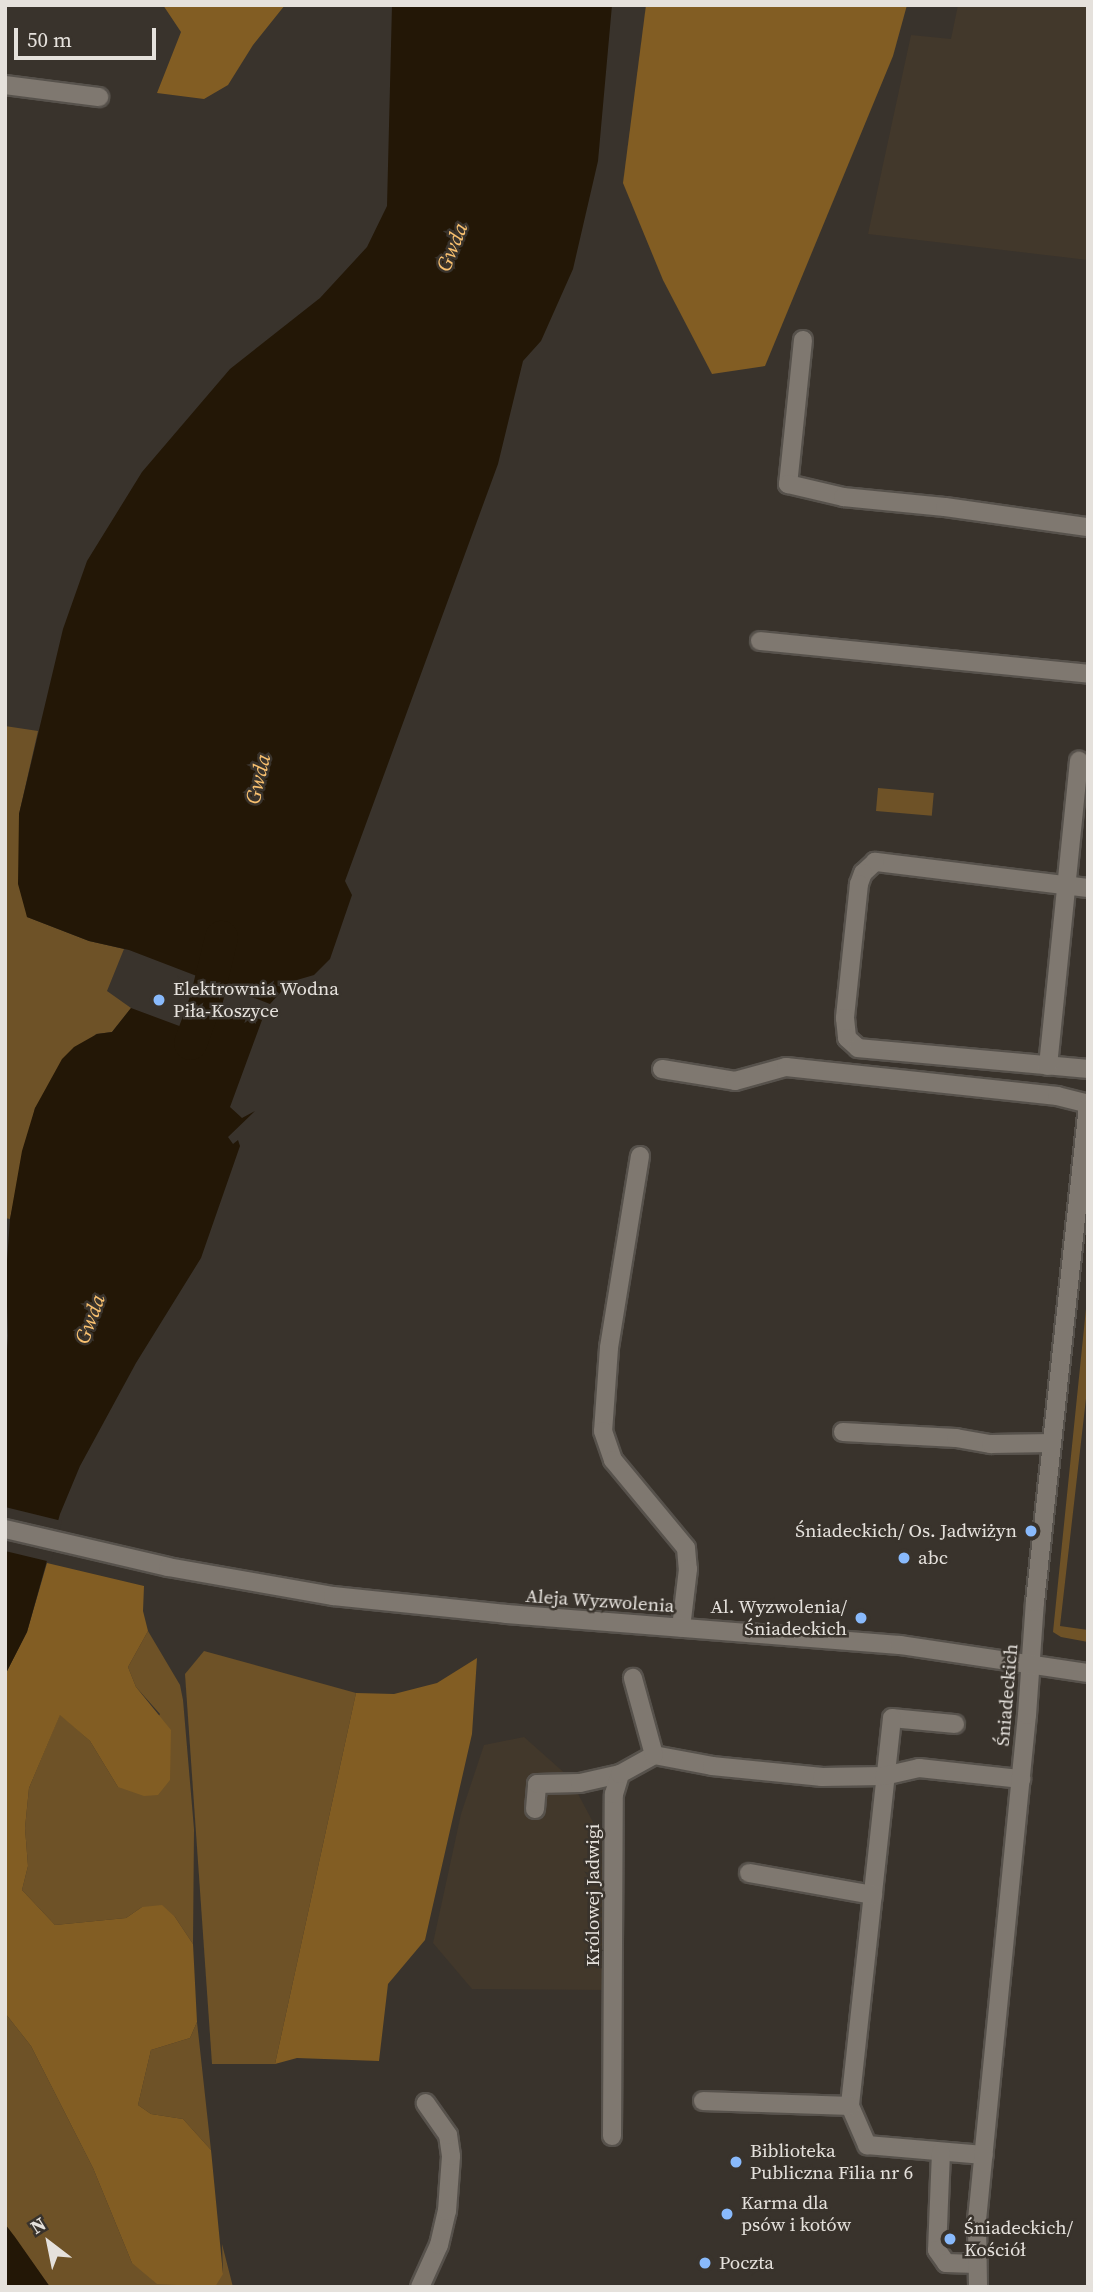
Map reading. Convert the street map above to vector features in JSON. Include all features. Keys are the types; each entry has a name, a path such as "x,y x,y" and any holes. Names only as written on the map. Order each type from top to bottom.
{"street":[{"path":"5,85 99,97"},
{"path":"803,340 789,484 843,497 945,507 1088,527"},
{"path":"760,641 1088,674"},
{"path":"1048,1066 1079,761"},
{"path":"1088,888 875,862 860,878 846,1006 847,1038 858,1048 1088,1069"},
{"path":"662,1069 735,1081 786,1067 1057,1096 1088,1106"},
{"name":"Śniadeckich","path":"978,2287 976,2264 984,2155 1052,1443 1088,1106"},
{"path":"640,1156 609,1348 602,1424 604,1441 613,1460 686,1548 688,1569 681,1628"},
{"path":"844,1432 956,1438 991,1444 1052,1443"},
{"name":"Aleja Wyzwolenia","path":"5,1529 168,1567 289,1589 391,1603 900,1645 1088,1673"},
{"path":"633,1678 654,1755"},
{"path":"956,1724 892,1718 850,2106 867,2145 984,2155"},
{"path":"535,1809 537,1784 580,1783 620,1774 654,1755 712,1766 822,1777 884,1776 919,1768 1021,1779"},
{"name":"Królowej Jadwigi","path":"612,2136 614,1794 620,1774"},
{"path":"750,1873 873,1895"},
{"path":"703,2101 850,2106"},
{"path":"419,2287 442,2234 447,2211 451,2156 448,2135 426,2103"},
{"path":"941,2152 937,2250 946,2263 976,2264"}],"shaded area":[{"path":"163,5 285,5 253,45 228,85 204,99 157,93 181,32"},
{"path":"646,5 907,5 893,56 765,366 712,374 663,280 623,183"},
{"path":"958,5 1088,5 1088,260 868,234 911,35 951,39"},
{"path":"5,726 38,731 19,814 27,917 89,941 124,949 107,991 131,1008 112,1032 96,1034 35,1108 10,1219 5,1218"},
{"path":"878,788 934,793 932,816 876,811"},
{"path":"1088,1289 1088,1381 1060,1626 1088,1630 1088,1642 1061,1637 1053,1632"},
{"path":"47,1563 144,1586 143,1611 148,1631 128,1667 136,1687 171,1730 170,1780 158,1795 144,1796 118,1787 90,1741 60,1715 29,1788 25,1828 28,1866 22,1890 55,1925 126,1918 142,1907 162,1905 175,1917 193,1944 197,2022 190,2038 151,2050 138,2105 151,2114 183,2119 211,2150 223,2274 215,2287 157,2284 132,2263 93,2168 31,2046 5,2013 5,1675 27,1632"},
{"path":"148,1631 180,1685 183,1700 194,1829 193,1944 175,1917 142,1907 126,1918 55,1925 22,1890 28,1866 25,1828 29,1788 60,1714 90,1741 118,1787 160,1714 136,1687 128,1667"},
{"path":"204,1651 356,1693 275,2064 212,2064 185,1674"},
{"path":"477,1658 472,1734 425,1940 388,1984 379,2061 297,2058 275,2064 356,1693 394,1694 437,1683"},
{"path":"524,1737 569,1777 603,1841 606,1990 472,1989 433,1943 461,1814 484,1745"},
{"path":"5,2013 31,2046 93,2168 132,2263 223,2274 222,2244 233,2287 50,2287 5,2224"},
{"path":"197,2022 211,2150 183,2119 151,2114 138,2105 151,2050 190,2038"}],"water":[{"path":"392,5 612,5 598,161 573,269 541,341 523,361 498,464 345,881 352,895 330,959 314,975 290,982 270,1004 129,950 89,941 27,917 18,884 19,814 63,629 87,561 142,472 230,369 320,298 367,247 387,206"},
{"path":"193,995 262,1020 230,1107 242,1118 255,1111 228,1137 233,1144 238,1140 240,1146 201,1258 136,1363 80,1466 60,1514 27,1632 5,1675 5,1377 8,1336 6,1275 10,1219 22,1151 35,1108 62,1059 74,1047 97,1034 112,1032 131,1008 182,1027"},
{"path":"5,2224 15,2237 50,2287 5,2287"}],"pier":[{"path":"5,1507 62,1521 51,1562 5,1551"}],"waterway":[{"name":"Gwda","path":"190,1043 206,999 221,937"}],"place":[{"name":"Elektrownia Wodna Piła-Koszyce","path":"159,1000"},
{"name":"Śniadeckich/ Os. Jadwiżyn","path":"1031,1531"},
{"name":"abc","path":"904,1558"},
{"name":"Al. Wyzwolenia/ Śniadeckich","path":"861,1618"},
{"name":"Biblioteka Publiczna Filia nr 6","path":"736,2162"},
{"name":"Karma dla psów i kotów","path":"727,2214"},
{"name":"Śniadeckich/ Kościół","path":"950,2239"},
{"name":"Poczta","path":"705,2263"}]}
